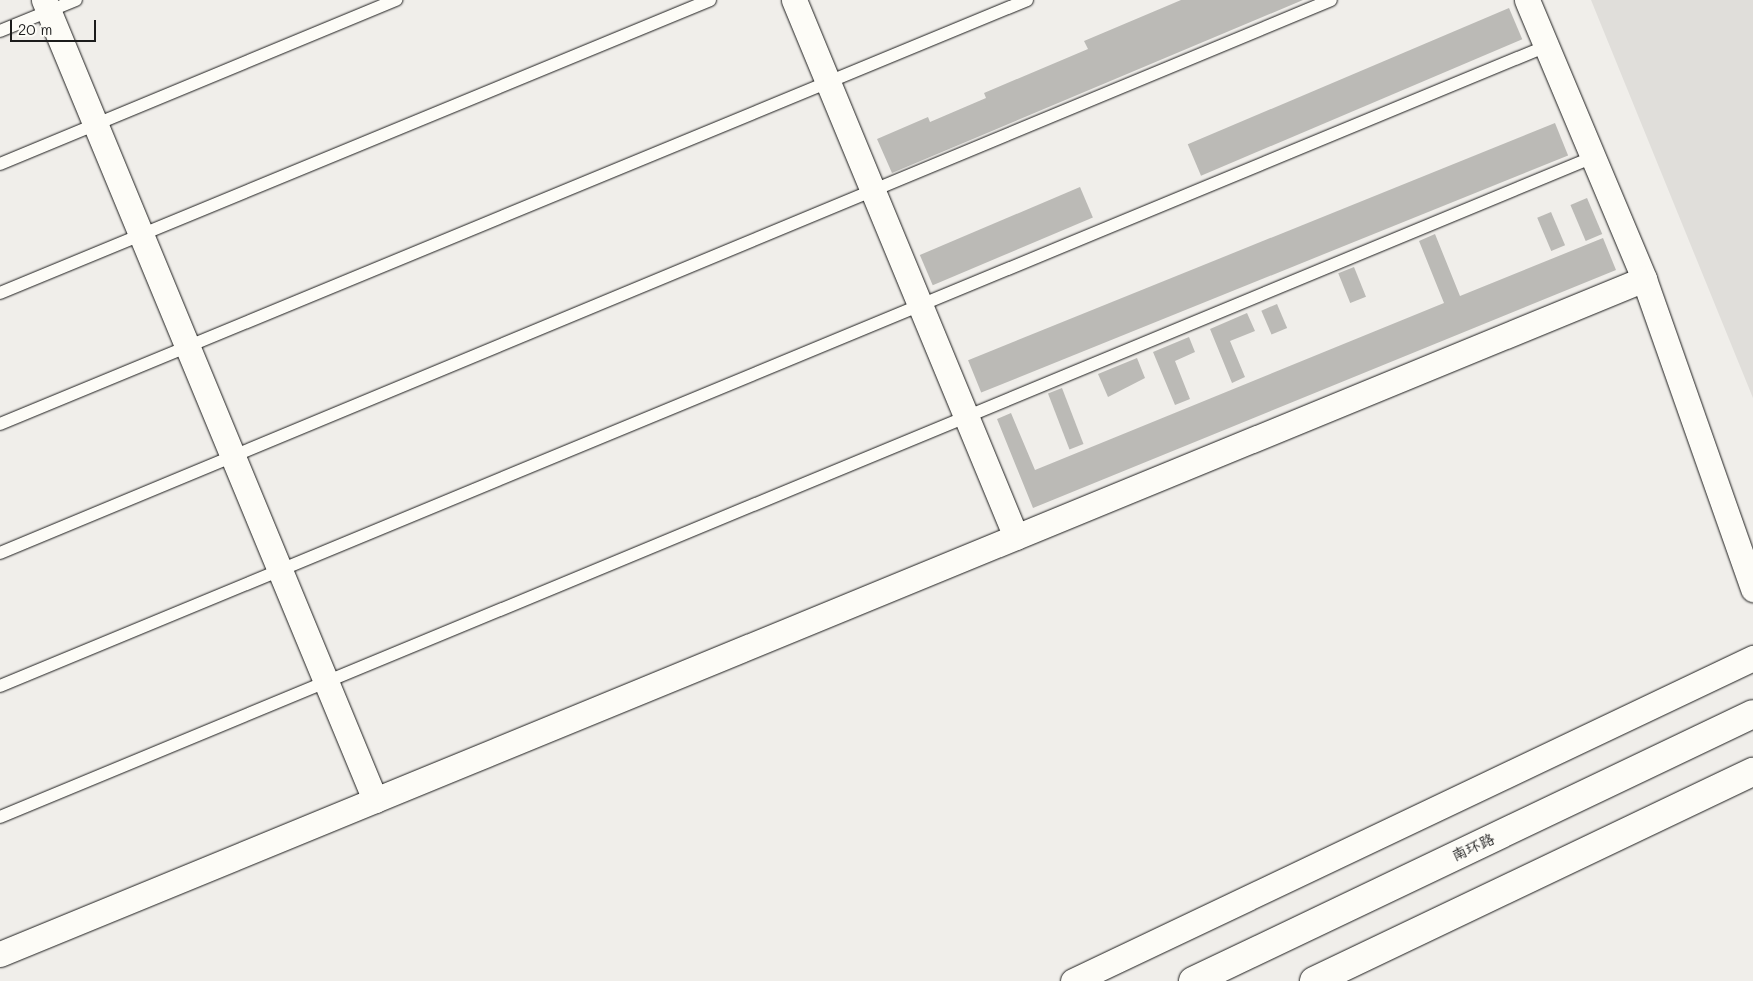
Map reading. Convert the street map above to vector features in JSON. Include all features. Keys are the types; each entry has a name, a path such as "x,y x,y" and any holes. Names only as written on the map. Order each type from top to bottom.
{"main road":[{"name":"南环路","path":"1193,981 1753,714"},
{"path":"1314,981 1753,772"}],"street":[{"path":"794,0 1016,537"},
{"path":"1527,0 1644,279 1753,589"},
{"path":"46,6 375,800"},
{"path":"0,954 1644,279"},
{"path":"1073,981 1753,658"}],"lane":[{"path":"0,31 46,6 76,0"},
{"path":"0,164 396,0"},
{"path":"0,293 710,0"},
{"path":"0,424 1027,0"},
{"path":"0,553 1331,0"},
{"path":"0,686 1546,46"},
{"path":"0,817 1593,158"}],"shaded area":[{"path":"1591,0 1753,0 1753,398"}],"building":[{"path":"1181,0 1303,0 892,173 877,139 928,117 930,122 986,98 984,93 1088,49 1084,41"},
{"path":"1509,8 1522,39 1201,176 1188,144"},
{"path":"1555,123 1568,155 981,393 968,360"},
{"path":"1080,187 1093,217 933,285 920,255"},
{"path":"1587,198 1602,234 1586,241 1570,205"},
{"path":"1551,212 1565,245 1551,251 1537,218"},
{"path":"1435,234 1460,296 1603,238 1616,270 1033,508 997,419 1011,413 1035,470 1444,303 1419,241"},
{"path":"1354,267 1366,297 1350,303 1338,273"},
{"path":"1277,304 1287,328 1272,335 1261,311"},
{"path":"1247,313 1255,331 1230,341 1245,377 1232,383 1210,329"},
{"path":"1189,337 1195,352 1175,361 1190,399 1175,405 1153,352"},
{"path":"1137,358 1145,378 1108,397 1098,374"},
{"path":"1062,388 1084,444 1069,449 1048,393"}]}
